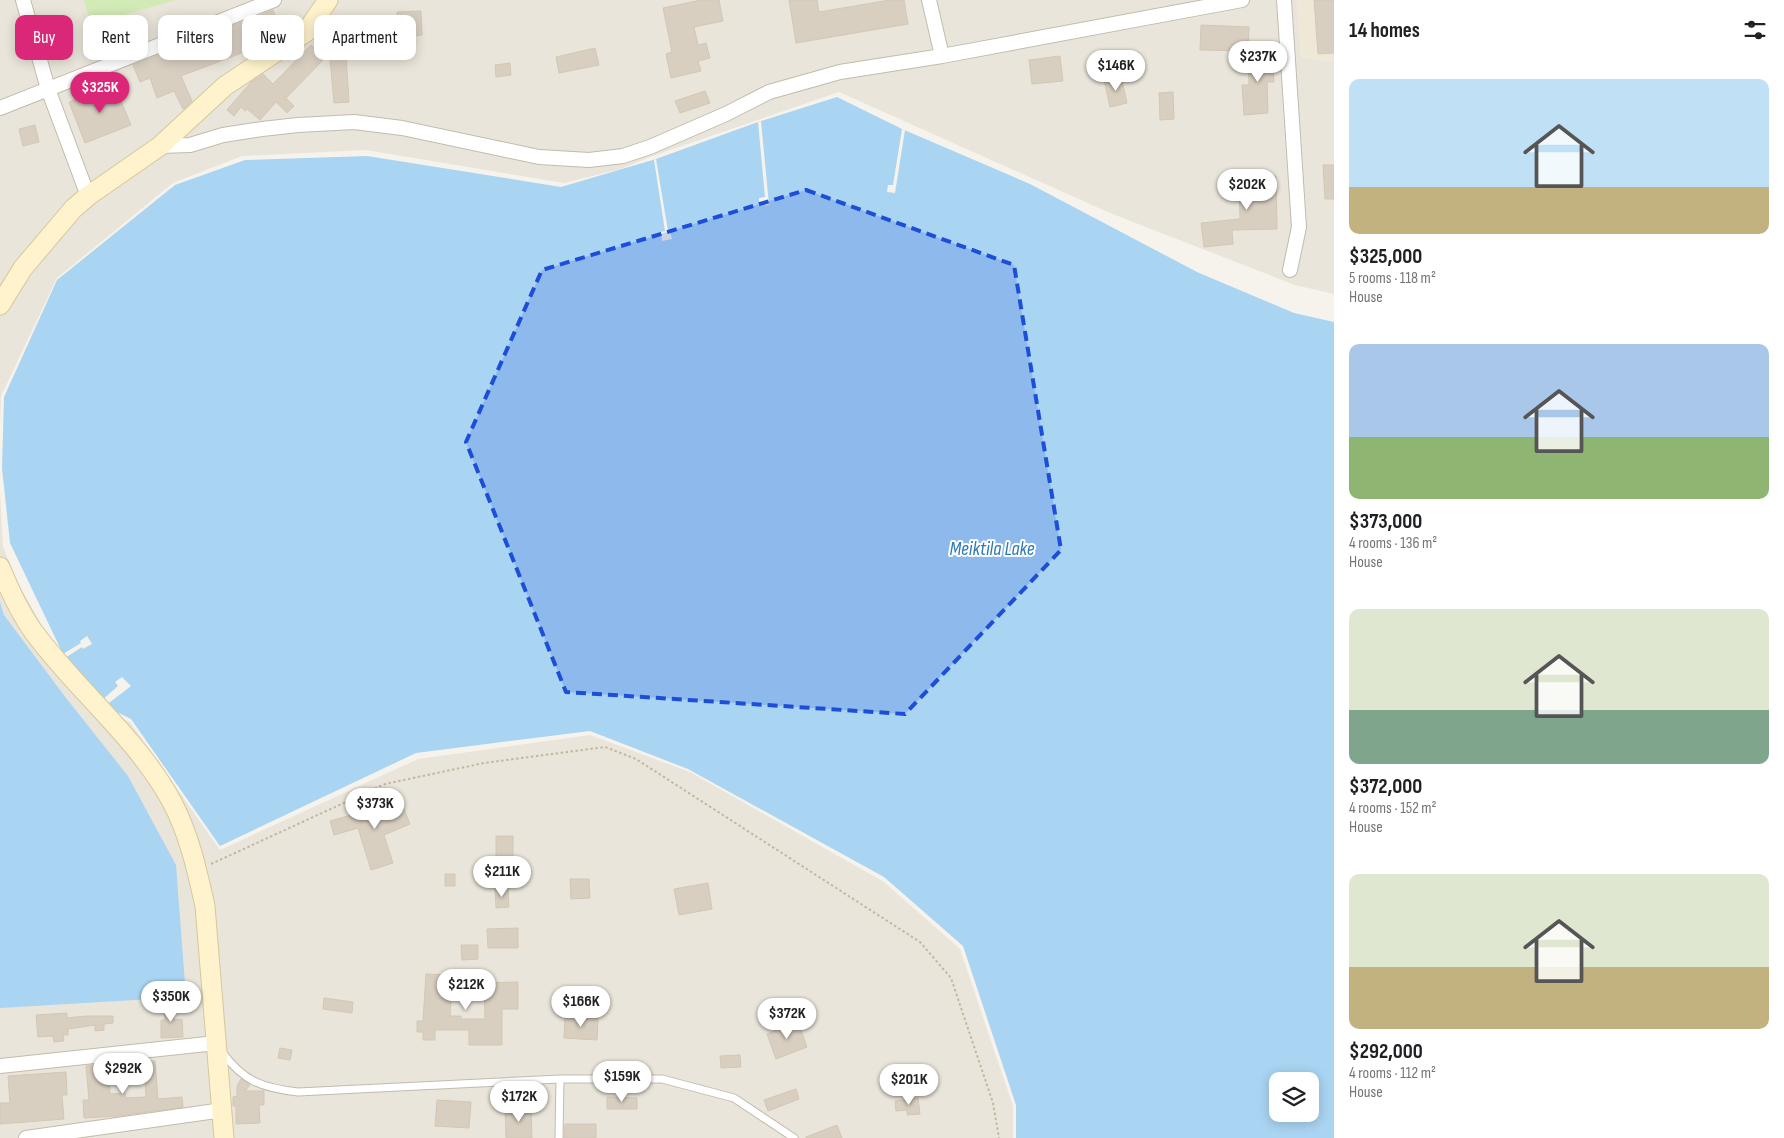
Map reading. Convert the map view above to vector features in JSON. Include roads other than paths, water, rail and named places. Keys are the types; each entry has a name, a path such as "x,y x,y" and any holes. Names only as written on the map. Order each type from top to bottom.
{"street":[{"path":"23,0 48,90 88,196"},
{"path":"0,108 274,0"},
{"path":"1,299 40,246 73,209 88,196 160,146 225,86 306,32 328,0"},
{"path":"929,0 942,56"},
{"path":"160,146 190,145 223,135 262,129 354,122 402,128 539,157 588,160 623,156 650,147 726,114 769,92 840,72 942,56 1242,0"},
{"path":"1284,0 1299,227 1290,270"},
{"path":"0,567 18,607 33,630 137,749 182,822 197,870 205,906 224,1138"},
{"path":"0,1066 216,1044"},
{"path":"26,1138 223,1110"}],"lane":[{"path":"216,1044 228,1060 246,1077 272,1089 298,1092 560,1079 662,1079 734,1098 794,1138"},
{"path":"559,1138 560,1079"}],"water":[{"name":"Meiktila Lake","path":"837,97 902,129 1030,184 1197,272 1294,313 1334,322 1334,1138 1016,1138 1016,1105 963,946 884,877 688,769 590,731 416,753 220,846 131,719 105,706 63,654 10,543 2,468 4,397 57,280 175,185 245,160 367,156 561,187 656,159 758,122"},
{"path":"0,602 4,615 66,698 128,776 176,865 186,997 0,1008"}]}
